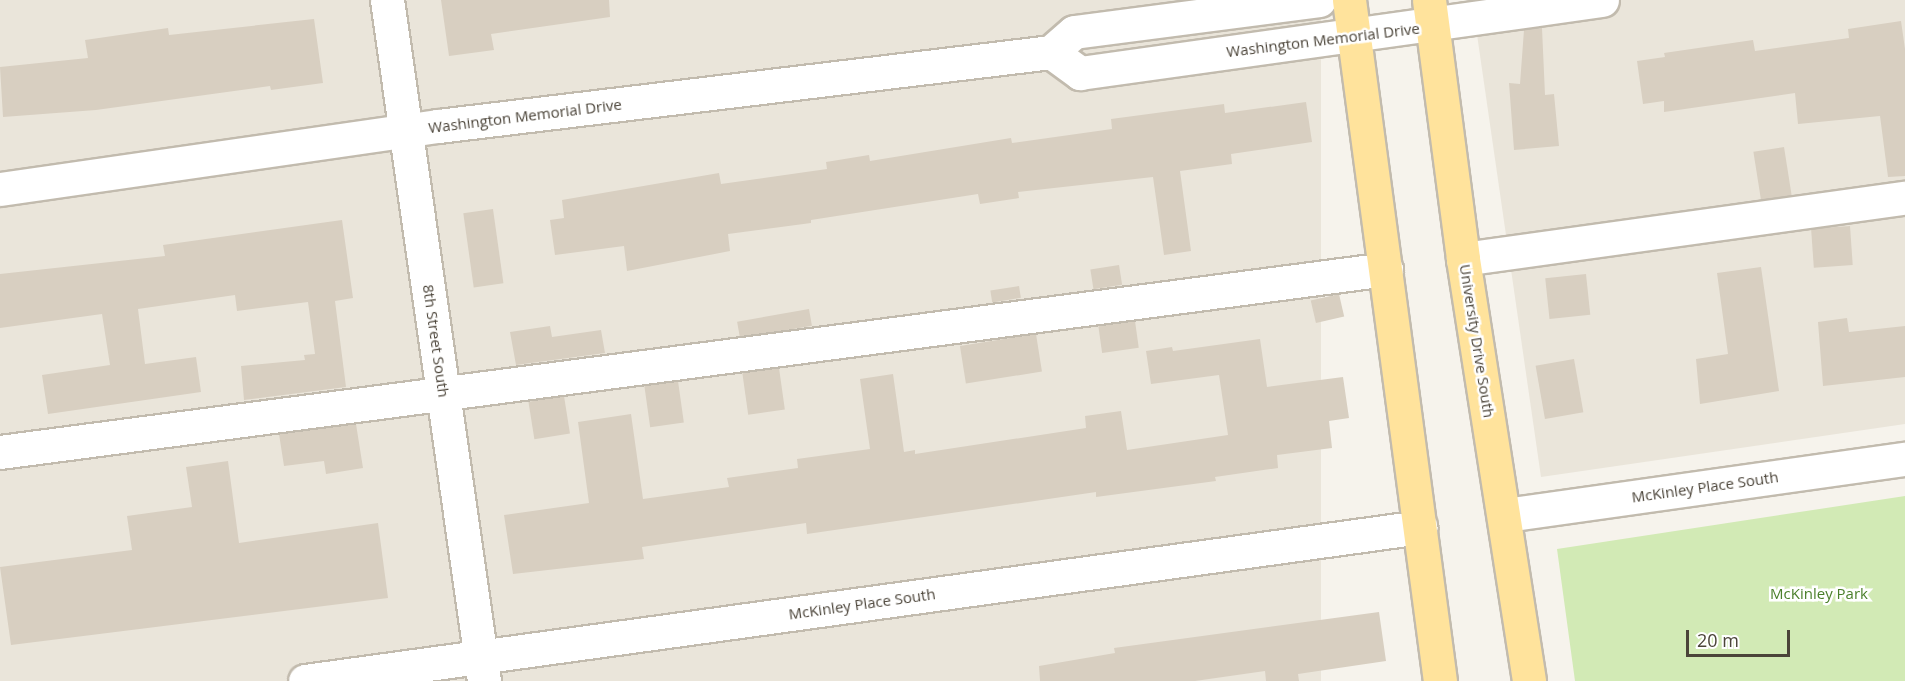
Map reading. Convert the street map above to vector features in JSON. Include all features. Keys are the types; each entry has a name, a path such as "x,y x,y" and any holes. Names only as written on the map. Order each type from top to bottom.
{"main road":[{"path":"1349,0 1440,681"},
{"name":"University Drive South","path":"1431,13 1463,259 1505,515 1529,681"}],"street":[{"name":"8th Street South","path":"387,0 482,669"},
{"path":"1051,52 1074,32 1319,0"},
{"name":"Washington Memorial Drive","path":"0,189 406,130 1051,52 1080,73 1355,34 1431,13 1602,0"},
{"path":"1463,259 1905,198"},
{"path":"0,452 1386,269"},
{"name":"McKinley Place South","path":"1505,515 1905,459"},
{"name":"McKinley Place South","path":"305,681 482,669 1420,527"}],"shaded area":[{"path":"0,0 1321,0 1321,681 0,681"},
{"path":"1472,0 1905,0 1905,424 1541,477"}],"green space":[{"name":"McKinley Park","path":"1905,496 1905,681 1575,681 1557,549"}],"building":[{"path":"441,0 609,0 610,17 491,34 494,50 449,56"},
{"path":"314,19 323,83 271,90 270,86 96,110 3,117 0,67 88,58 85,40 168,28 169,35"},
{"path":"1901,21 1905,49 1905,176 1888,177 1880,116 1798,124 1795,93 1664,112 1664,101 1643,104 1637,61 1665,57 1664,53 1753,40 1755,51 1849,38 1848,29"},
{"path":"1542,28 1545,95 1554,94 1559,146 1514,150 1509,83 1520,84 1524,30"},
{"path":"1306,102 1312,142 1231,154 1232,164 1180,171 1191,251 1164,255 1153,177 1018,192 1019,198 980,204 978,194 811,220 811,223 728,234 730,251 627,271 624,246 555,255 550,220 564,218 562,200 719,173 721,184 827,169 826,162 869,155 870,161 1011,138 1012,143 1112,129 1111,119 1224,104 1225,113"},
{"path":"1784,147 1792,195 1761,200 1753,152"},
{"path":"493,209 503,283 474,287 463,213"},
{"path":"342,220 353,298 335,301 346,387 244,400 241,366 305,360 304,355 315,354 308,302 237,311 235,295 138,309 145,364 196,357 201,392 48,414 42,375 110,365 102,314 0,328 0,274 165,256 163,245"},
{"path":"1850,226 1853,265 1814,268 1811,229"},
{"path":"1119,265 1122,285 1093,289 1090,270"},
{"path":"1761,267 1779,391 1700,404 1696,359 1728,354 1717,273"},
{"path":"1586,274 1590,315 1550,319 1545,278"},
{"path":"1019,286 1021,298 992,302 990,291"},
{"path":"1339,294 1344,316 1316,323 1311,301"},
{"path":"809,309 812,326 740,338 737,322"},
{"path":"1847,318 1849,332 1905,326 1905,377 1823,386 1818,322"},
{"path":"1135,321 1139,348 1102,353 1098,326"},
{"path":"550,326 552,337 601,330 605,353 516,365 510,332"},
{"path":"1036,334 1042,372 966,384 960,346"},
{"path":"1260,339 1267,387 1343,377 1349,418 1329,421 1332,448 1277,455 1278,468 1215,477 1216,481 1096,497 1096,492 807,534 806,523 642,547 644,559 513,574 504,515 589,503 578,422 631,414 643,499 729,487 727,478 798,468 797,459 870,449 860,379 893,374 904,452 915,450 915,454 1086,428 1085,416 1121,411 1127,450 1228,435 1219,375 1151,384 1146,351 1172,347 1173,351"},
{"path":"1574,359 1583,412 1545,419 1536,366"},
{"path":"779,368 785,410 748,415 742,373"},
{"path":"678,381 684,423 650,427 644,386"},
{"path":"564,396 570,434 534,439 528,402"},
{"path":"356,424 363,468 326,474 324,461 284,466 279,434"},
{"path":"228,461 239,543 378,523 388,598 11,645 0,567 132,550 127,516 192,507 186,467"},
{"path":"1379,612 1386,661 1298,674 1299,681 1266,681 1265,671 1195,681 1040,681 1039,666 1115,653 1114,648"}]}
